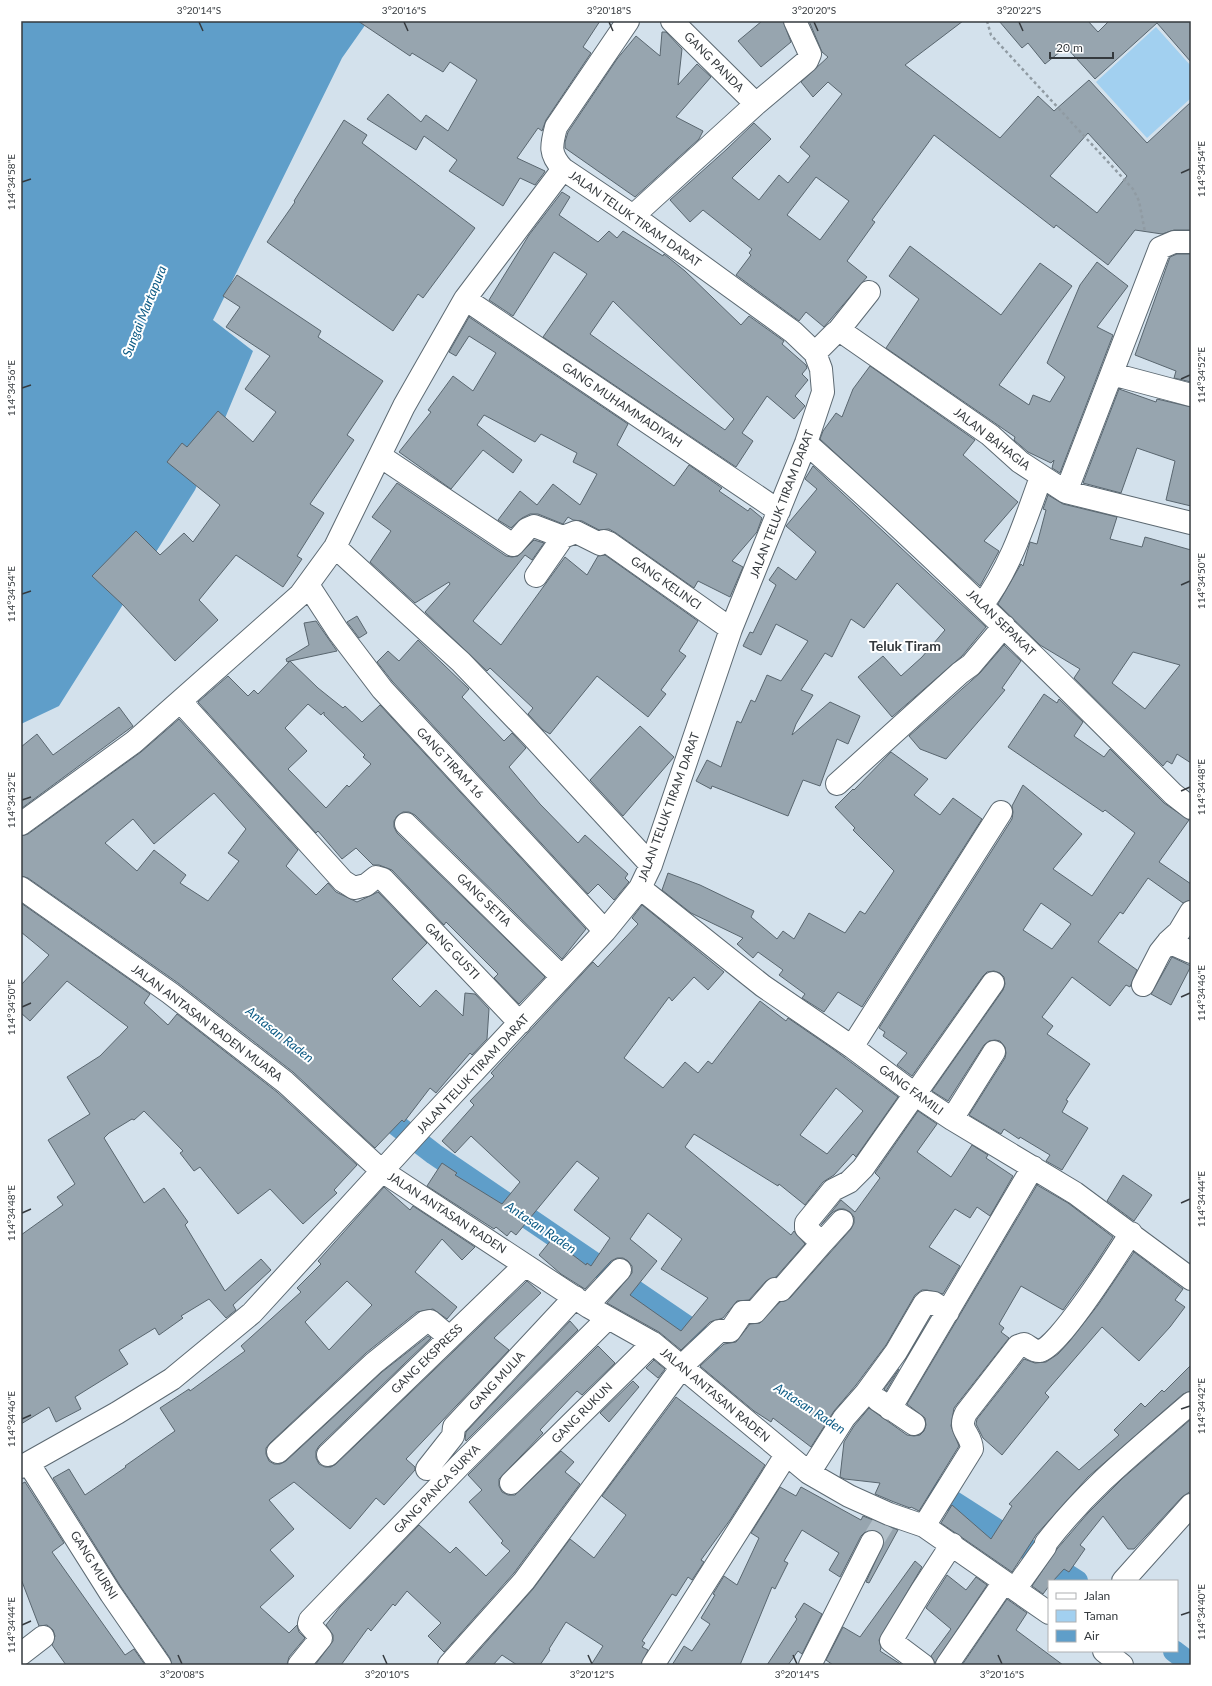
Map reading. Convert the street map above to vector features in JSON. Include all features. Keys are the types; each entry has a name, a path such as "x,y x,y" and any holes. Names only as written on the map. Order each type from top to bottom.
{"street":[{"path":"24,822 134,742 181,702 300,595 308,585 335,547 404,406 465,299 563,169 554,160 551,145 556,127 628,21"},
{"name":"GANG PANDA","path":"672,21 756,104"},
{"path":"633,216 756,104 807,61 810,54 794,21"},
{"name":"JALAN TELUK TIRAM DARAT","path":"25,1466 117,1413 172,1379 252,1313 424,1125 605,931 640,888 651,865 732,629 806,443 823,392 821,369 815,353 793,332 633,216 563,169"},
{"path":"1066,492 1160,248 1166,244 1184,241 1191,242"},
{"path":"815,353 838,331 869,292"},
{"name":"GANG MUHAMMADIYAH","path":"465,299 779,511"},
{"name":"JALAN BAHAGIA","path":"838,331 842,332 990,435 1020,462 1040,477 1066,492 1191,523"},
{"path":"1112,374 1191,396"},
{"name":"JALAN SEPAKAT","path":"806,443 889,516 1004,626 1173,794 1191,808"},
{"path":"380,456 513,545 526,529 534,526 563,537 536,576"},
{"path":"982,605 1001,578 1013,552 1040,477"},
{"name":"GANG KELINCI","path":"563,537 576,532 600,544 604,541 609,543 732,629"},
{"path":"335,547 461,662 532,736 651,865"},
{"name":"GANG TIRAM 16","path":"308,585 338,631 382,689 605,931"},
{"path":"838,784 960,673 971,665 1004,626"},
{"name":"GANG GUSTI","path":"181,702 343,881 354,888 366,885 376,877 383,879 520,1023"},
{"path":"852,1047 1001,812"},
{"name":"GANG SETIA","path":"406,824 562,977"},
{"name":"JALAN ANTASAN RADEN MUARA","path":"21,888 170,992 279,1078 382,1171"},
{"name":"GANG FAMILI","path":"640,888 758,981 852,1047 916,1095 952,1119 1074,1192 1191,1279"},
{"path":"1143,985 1168,942 1178,932 1191,912"},
{"path":"1168,942 1191,952"},
{"path":"822,1243 806,1228 806,1223 834,1190 849,1182 863,1168 916,1095 993,983"},
{"path":"952,1119 994,1052"},
{"path":"890,1409 1033,1167"},
{"name":"JALAN ANTASAN RADEN","path":"382,1171 525,1264 586,1301 608,1318 653,1343 683,1365 786,1456 811,1470 849,1496 888,1516 926,1524 952,1544 1013,1585 1048,1612"},
{"path":"449,1665 524,1581 683,1365 720,1330 730,1331 743,1312 755,1312 775,1289 781,1290 842,1221"},
{"path":"926,1524 972,1449 971,1441 962,1426 962,1421 966,1413 1018,1346 1024,1344 1037,1351 1041,1351 1050,1344 1093,1292 1131,1233"},
{"name":"GANG EKSPRESS","path":"328,1455 525,1264"},
{"name":"GANG MULIA","path":"427,1470 453,1436 454,1427 618,1272"},
{"path":"811,1470 844,1418 866,1393 896,1352 926,1302 934,1303 948,1312"},
{"name":"GANG PANCA SURYA","path":"299,1665 321,1638 309,1624 310,1620 461,1464 608,1318"},
{"path":"278,1452 374,1362 425,1322 430,1321 449,1338"},
{"name":"GANG RUKUN","path":"511,1482 653,1343"},
{"path":"866,1393 914,1424"},
{"path":"947,1665 1045,1547 1050,1537 1084,1497 1110,1472 1191,1403"},
{"path":"653,1665 786,1456"},
{"name":"GANG MURNI","path":"25,1466 160,1665"},
{"path":"1124,1580 1191,1505"},
{"path":"810,1665 872,1542"},
{"path":"923,1665 891,1641 952,1544"},
{"path":"21,1654 43,1637"},
{"path":"1105,1652 1122,1665"}],"path":[{"path":"987,21 991,35 1133,189 1139,201 1153,266"}],"green space":[{"path":"1156,27 1191,66 1191,98 1147,138 1096,82"}],"water":[{"name":"Sungai Martapura","path":"21,21 368,21 342,58 213,320 253,351 195,490 59,706 21,724"}],"building":[{"path":"358,21 600,21 583,47 591,53 546,120 542,131 538,128 517,158 545,171 544,173 535,185 520,178 503,206 449,171 457,160 424,136 416,150 367,119 388,94 421,122 426,115 448,131 477,80 450,62 443,72 412,53 410,56"},
{"path":"762,21 783,21 791,42 761,67 738,41"},
{"path":"809,21 963,21 905,65 1000,138 1038,96 1054,111 1089,80 1147,143 1191,102 1191,230 1174,230 1162,234 1135,230 1108,265 1056,225 1054,228 934,135 872,220 875,222 847,261 867,277 824,327 806,312 799,321 736,275 751,255 749,253 752,249 703,210 690,222 670,200 754,123 771,139 732,178 759,200 779,175 788,183 810,156 800,147 842,94 828,82 813,97 801,82 828,57 822,52","holes":["1088,133 1127,176 1097,213 1050,176","816,177 849,201 820,240 787,215"]},
{"path":"999,21 1088,21 1098,32 1109,21 1191,21 1191,62 1157,23 1095,79 1066,47 1045,64 1028,43 1022,48"},
{"path":"662,32 666,32 682,49 678,85 697,64 711,77 676,117 703,131 699,139 635,197 565,148 565,142 568,132 617,59 636,36 660,56"},
{"path":"344,120 367,135 362,143 475,228 423,298 418,294 393,331 267,242 295,202 294,201"},
{"path":"562,192 570,197 559,215 598,242 609,231 617,238 623,231 663,256 664,254 685,271 741,325 749,316 784,341 782,344 806,365 807,368 802,374 808,380 795,396 805,406 794,419 767,396 742,433 753,441 736,467 543,337 587,274 554,252 513,316 489,300 529,235","holes":["613,301 734,419 725,430 590,334"]},
{"path":"910,246 1001,315 1040,263 1072,286 999,385 1029,405 1033,395 1050,402 1065,377 1047,363 1080,285 1097,262 1128,286 1097,327 1113,335 1060,473 1052,468 1054,460 1051,463 1028,452 1014,440 1015,437 886,348 919,299 889,276"},
{"path":"1177,254 1191,254 1191,382 1174,378 1176,371 1135,355 1170,257"},
{"path":"237,275 321,331 318,337 383,381 347,435 354,440 310,504 324,513 297,556 302,559 283,587 236,555 199,600 218,620 175,661 123,605 92,576 136,531 160,555 184,533 193,542 220,505 167,462 182,443 187,447 218,411 253,442 276,412 245,389 270,356 226,327 240,307 223,296"},
{"path":"469,317 628,424 617,445 674,486 689,465 722,488 719,491 748,511 750,508 762,518 757,532 732,561 743,567 730,597 698,581 694,588 609,529 599,530 582,521 573,520 568,517 563,524 538,514 530,514 522,518 511,528 498,520 520,491 537,505 553,484 580,505 597,474 573,462 577,453 541,434 535,442 484,415 477,425 522,460 513,473 483,450 451,489 399,452 431,412 428,410 453,376 473,391 496,353 469,336 456,356 449,352"},
{"path":"870,366 975,440 963,455 1018,502 984,541 999,551 980,586 820,439 823,431 836,413 842,417 853,389"},
{"path":"1119,389 1156,402 1157,399 1191,407 1191,506 1166,500 1175,461 1137,448 1121,493 1083,483"},
{"path":"813,466 986,627 962,656 892,717 858,677 883,656 901,676 922,657 945,630 897,583 864,628 851,619 832,657 825,653 801,690 813,695 796,724 792,735 830,702 860,716 848,744 837,739 820,786 803,780 788,816 712,786 711,789 696,781 707,760 721,767 737,721 741,723 751,700 755,702 767,675 781,681 808,641 776,624 761,655 743,646 750,632 753,633 776,585 769,580 778,567 796,580 816,552 786,526 817,489 805,479"},
{"path":"397,483 506,556 518,556 534,540 544,543 532,560 525,555 473,621 501,645 565,557 587,575 598,556 605,555 698,621 679,651 686,656 661,690 666,694 648,717 597,676 550,734 543,730 528,714 533,708 490,668 487,671 425,612 450,584 449,582 415,603 370,562 391,531 372,517"},
{"path":"1048,495 1063,504 1117,517 1110,539 1142,547 1145,537 1191,550 1191,763 1177,754 1172,764 1167,761 1163,766 1074,678 1080,669 1040,645 998,604 1021,564 1023,566 1030,542 1037,544 1046,510 1043,509","holes":["1133,652 1180,665 1145,709 1112,683"]},
{"path":"357,616 367,633 359,638 347,622"},
{"path":"316,621 337,651 287,662 286,659 309,645 304,623"},
{"path":"418,640 469,689 462,697 504,741 512,733 526,748 509,767 540,804 578,843 585,835 628,874 625,878 629,882 614,900 598,884 588,894 392,681 377,662 388,651 399,661"},
{"path":"1004,645 1021,661 1002,688 1005,690 946,759 920,749 909,736 980,673"},
{"path":"290,661 318,688 343,708 345,706 362,722 380,705 586,929 562,959 415,815 409,812 403,812 397,816 394,821 394,827 397,833 545,977 519,1004 494,978 498,974 446,922 444,925 392,870 379,865 373,865 356,848 342,859 318,831 316,833 198,702 228,676 248,696 254,690 258,694","holes":["308,704 321,715 324,712 324,715 365,755 363,757 371,764 349,787 347,785 326,808 288,769 307,751 285,728"]},
{"path":"1044,694 1057,703 1059,699 1083,722 1074,736 1104,757 1110,749 1164,803 1189,820 1159,862 1191,884 1191,900 1183,903 1148,878 1123,914 1120,912 1098,942 1137,970 1130,987 1126,985 1110,1006 1072,977 1042,1017 1053,1026 1047,1034 1090,1064 1066,1100 1068,1101 1062,1112 1088,1128 1062,1170 1046,1161 1050,1155 1020,1137 1019,1139 1004,1129 1001,1134 969,1115 1005,1058 1005,1047 1000,1041 989,1041 984,1045 948,1101 932,1091 1003,990 1005,984 1004,977 1000,973 994,971 987,972 983,976 912,1076 897,1065 907,1053 883,1036 885,1032 879,1028 1012,819 1012,806 1023,785 1082,834 1053,869 1092,896 1135,833 1105,810 1103,812 1008,747","holes":["1041,903 1071,924 1052,949 1023,930"]},
{"path":"119,707 133,726 22,808 21,747 37,734 53,755"},
{"path":"179,719 298,850 286,866 316,895 328,883 336,892 357,902 378,892 427,943 392,979 420,1007 436,990 463,1016 465,993 475,994 489,1009 487,1039 472,1055 470,1053 436,1093 430,1088 404,1122 402,1120 375,1148 293,1072 178,983 28,878 21,876 21,836 28,834 141,752","holes":["214,793 246,829 228,853 239,861 208,901 180,883 186,875 154,850 137,871 105,843 133,819 154,844"]},
{"path":"640,726 674,757 623,816 590,780"},
{"path":"891,752 928,779 914,795 940,815 953,798 982,819 862,1007 838,992 824,1012 802,998 805,994 779,975 783,970 758,952 753,958 737,944 743,938 691,913 662,890 668,873 700,885 754,911 751,917 777,939 783,931 794,939 809,913 845,933 860,911 865,914 894,871 853,830 855,828 835,807"},
{"path":"21,903 150,994 144,1003 168,1025 177,1014 277,1092 357,1165 334,1190 337,1193 303,1224 270,1189 238,1214 200,1167 194,1171 180,1153 183,1151 144,1111 134,1120 132,1119 109,1133 104,1138 144,1203 164,1188 188,1222 185,1225 225,1291 261,1259 271,1270 233,1305 236,1310 226,1318 209,1299 181,1316 183,1318 159,1335 155,1328 119,1350 128,1364 75,1397 81,1409 56,1422 49,1407 21,1424 21,1235 63,1205 57,1197 75,1184 48,1140 90,1114 67,1077 100,1056 128,1027 67,981 30,1021 21,1013 21,985 49,955 21,932"},
{"path":"642,905 724,972 708,990 694,977 672,1001 669,997 624,1058 663,1088 685,1062 698,1073 708,1061 712,1064 760,1001 786,1021 788,1018 833,1049 898,1097 856,1157 853,1154 834,1175 823,1182 805,1205 779,1184 778,1186 694,1134 685,1147 791,1235 794,1231 805,1244 776,1277 766,1281 749,1300 737,1301 723,1318 710,1322 681,1350 659,1332 607,1303 632,1273 632,1266 628,1261 623,1258 617,1258 611,1261 585,1289 561,1274 539,1255 552,1239 586,1265 587,1263 591,1266 610,1238 574,1210 599,1178 577,1161 516,1235 511,1231 507,1236 496,1227 494,1229 427,1186 442,1163 457,1173 455,1175 502,1204 520,1182 471,1136 455,1153 442,1141 474,1105 470,1101 494,1076 491,1073 593,962 598,967 638,924 632,918","holes":["836,1088 863,1111 827,1154 800,1135","648,1213 682,1239 661,1269 708,1298 681,1331 630,1295 657,1261 630,1239"]},
{"path":"1172,957 1191,966 1171,1005 1151,994"},
{"path":"918,1111 937,1124 917,1152 951,1177 972,1145 988,1155 986,1158 1013,1176 990,1216 977,1207 970,1218 955,1209 929,1247 960,1266 943,1294 922,1290 915,1295 886,1345 834,1411 811,1447 773,1418 771,1422 754,1411 700,1366 724,1344 736,1342 750,1324 760,1323 780,1302 790,1298 851,1229 854,1223 854,1217 850,1212 844,1209 839,1209 833,1212 821,1225 841,1200 855,1212 880,1178 875,1173"},
{"path":"1123,1175 1152,1195 1134,1221 1107,1201"},
{"path":"1037,1185 1068,1203 1113,1237 1091,1271 1063,1310 1021,1286 999,1324 1004,1328 1001,1332 1009,1338 954,1408 951,1426 959,1446 919,1511 875,1494 880,1483 845,1479 840,1477 844,1442 854,1426 869,1408 907,1435 920,1435 924,1431 926,1425 925,1418 907,1404"},
{"path":"384,1187 410,1210 413,1206 475,1247 462,1260 442,1239 415,1272 457,1307 447,1319 433,1309 417,1312 366,1353 270,1443 266,1448 266,1454 269,1461 274,1464 280,1464 286,1461 382,1372 428,1336 431,1338 319,1446 316,1451 316,1458 319,1464 325,1467 331,1467 336,1464 527,1281 541,1293 494,1338 509,1350 406,1459 415,1467 415,1470 384,1505 376,1498 350,1529 294,1482 269,1500 294,1529 270,1550 294,1576 260,1607 289,1633 297,1625 299,1632 305,1638 289,1657 287,1665 172,1665 170,1658 121,1587 53,1478 69,1469 85,1495 175,1431 160,1408 189,1389 190,1391 245,1351 241,1346 301,1292 297,1288 321,1264 318,1261","holes":["347,1281 372,1305 329,1350 305,1322"]},
{"path":"1134,1252 1183,1289 1175,1300 1185,1307 1170,1327 1139,1361 1102,1327 1045,1393 1049,1397 1002,1455 983,1438 976,1424 977,1419 1024,1359 1035,1363 1046,1362 1058,1354 1098,1305"},
{"path":"570,1321 578,1330 466,1441 466,1432"},
{"path":"598,1346 615,1363 582,1395 577,1391 540,1430 543,1433 499,1479 499,1486 502,1492 508,1495 515,1495 561,1451 574,1462 565,1472 580,1484 514,1573 444,1652 428,1636 441,1623 407,1591 395,1606 393,1604 371,1631 368,1628 341,1665 315,1665 333,1641 333,1635 326,1625 340,1607 419,1525 450,1553 456,1547 486,1576 510,1551 501,1543 503,1541 469,1502 482,1490 468,1475"},
{"path":"654,1360 665,1369 658,1378 646,1368"},
{"path":"1191,1365 1191,1391 1183,1394 1088,1477 1036,1535 1012,1572 941,1523 952,1505 991,1539 1012,1506 1009,1504 1057,1451 1079,1470 1119,1435 1114,1430 1141,1403 1145,1407 1162,1390 1164,1392"},
{"path":"899,1369 886,1391 884,1389"},
{"path":"633,1381 639,1387 609,1422 600,1413"},
{"path":"676,1397 765,1465 730,1520 701,1560 704,1562 692,1580 688,1577 676,1596 672,1594 642,1641 645,1643 642,1647 648,1650 641,1665 591,1665 603,1646 566,1622 540,1665 517,1665 502,1655 493,1665 466,1665 533,1589 570,1539 594,1558 626,1515 602,1496"},
{"path":"1191,1419 1191,1491 1182,1497 1134,1549 1128,1549 1103,1516 1080,1545 1085,1549 1069,1572 1064,1569 1054,1580 1048,1580 1048,1587 1043,1594 1032,1586 1057,1549 1088,1513 1123,1478"},
{"path":"25,1482 64,1543 52,1552 125,1655 134,1649 145,1665 66,1665 52,1645 55,1636 53,1630 47,1625 39,1626 21,1579 21,1484"},
{"path":"780,1487 796,1496 801,1487 861,1520 863,1516 898,1530 869,1583 866,1582 884,1542 883,1536 878,1531 871,1530 865,1532 861,1536 840,1577 829,1570 839,1553 802,1530 784,1561 788,1563 775,1589 772,1587 740,1665 672,1665 684,1646 692,1651 710,1624 701,1618 715,1595 713,1594 724,1576 737,1585 759,1538 751,1533"},
{"path":"915,1561 922,1567 879,1640 881,1648 880,1651 902,1665 833,1665 826,1660 843,1627 860,1637"},
{"path":"947,1575 966,1590 976,1577 987,1585 935,1663 931,1656 951,1629 926,1608"},
{"path":"1007,1599 1027,1613 1016,1630 1063,1665 962,1665"},
{"path":"804,1603 822,1614 802,1654 798,1651 788,1665 767,1665 797,1619 795,1617"}],"waterway":[{"name":"Antasan Raden","path":"373,1107 434,1154 710,1342"},
{"name":"Antasan Raden","path":"907,1472 1075,1580"},
{"name":"Antasan Raden","path":"1175,1652 1191,1664"}],"tunnel":[{"path":"872,1542 886,1519"}],"district":[{"name":"Teluk Tiram","path":"905,646"}]}
